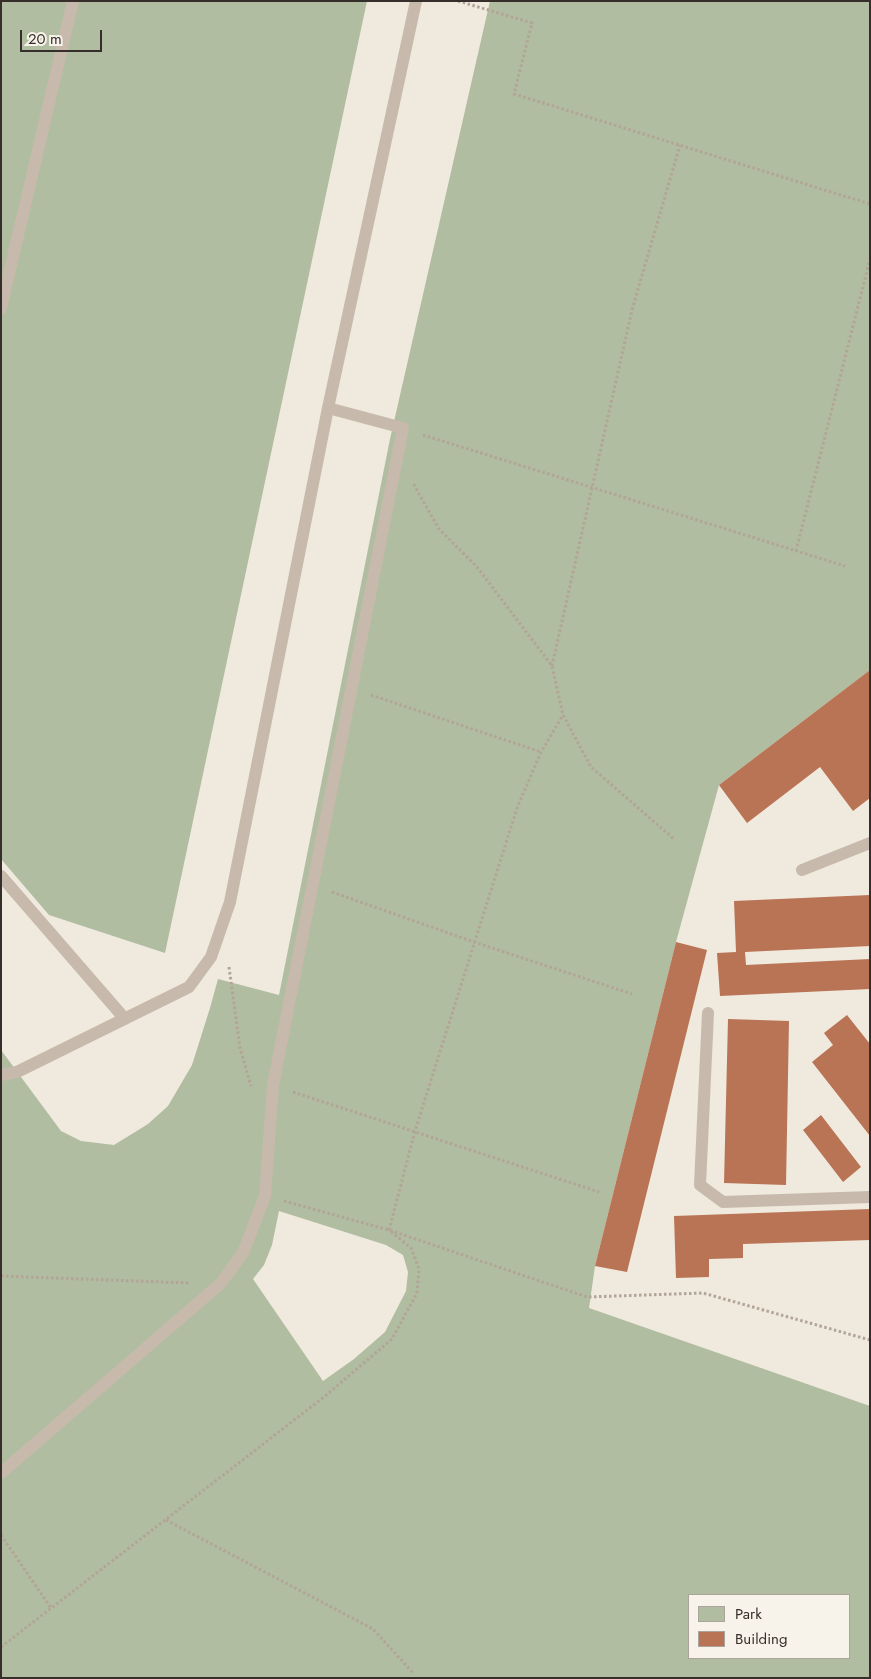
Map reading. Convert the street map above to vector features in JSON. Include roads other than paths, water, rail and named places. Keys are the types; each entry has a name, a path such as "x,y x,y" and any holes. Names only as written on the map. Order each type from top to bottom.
{"lane":[{"path":"1,308 73,1"},
{"path":"1,1075 17,1072 189,987 211,957 230,902 328,408 416,1"},
{"path":"1,1473 220,1284 243,1253 265,1196 273,1085 404,428 328,408"},
{"path":"802,870 870,843"},
{"path":"1,876 125,1019"},
{"path":"708,1013 700,1185 723,1202 870,1197"}]}
